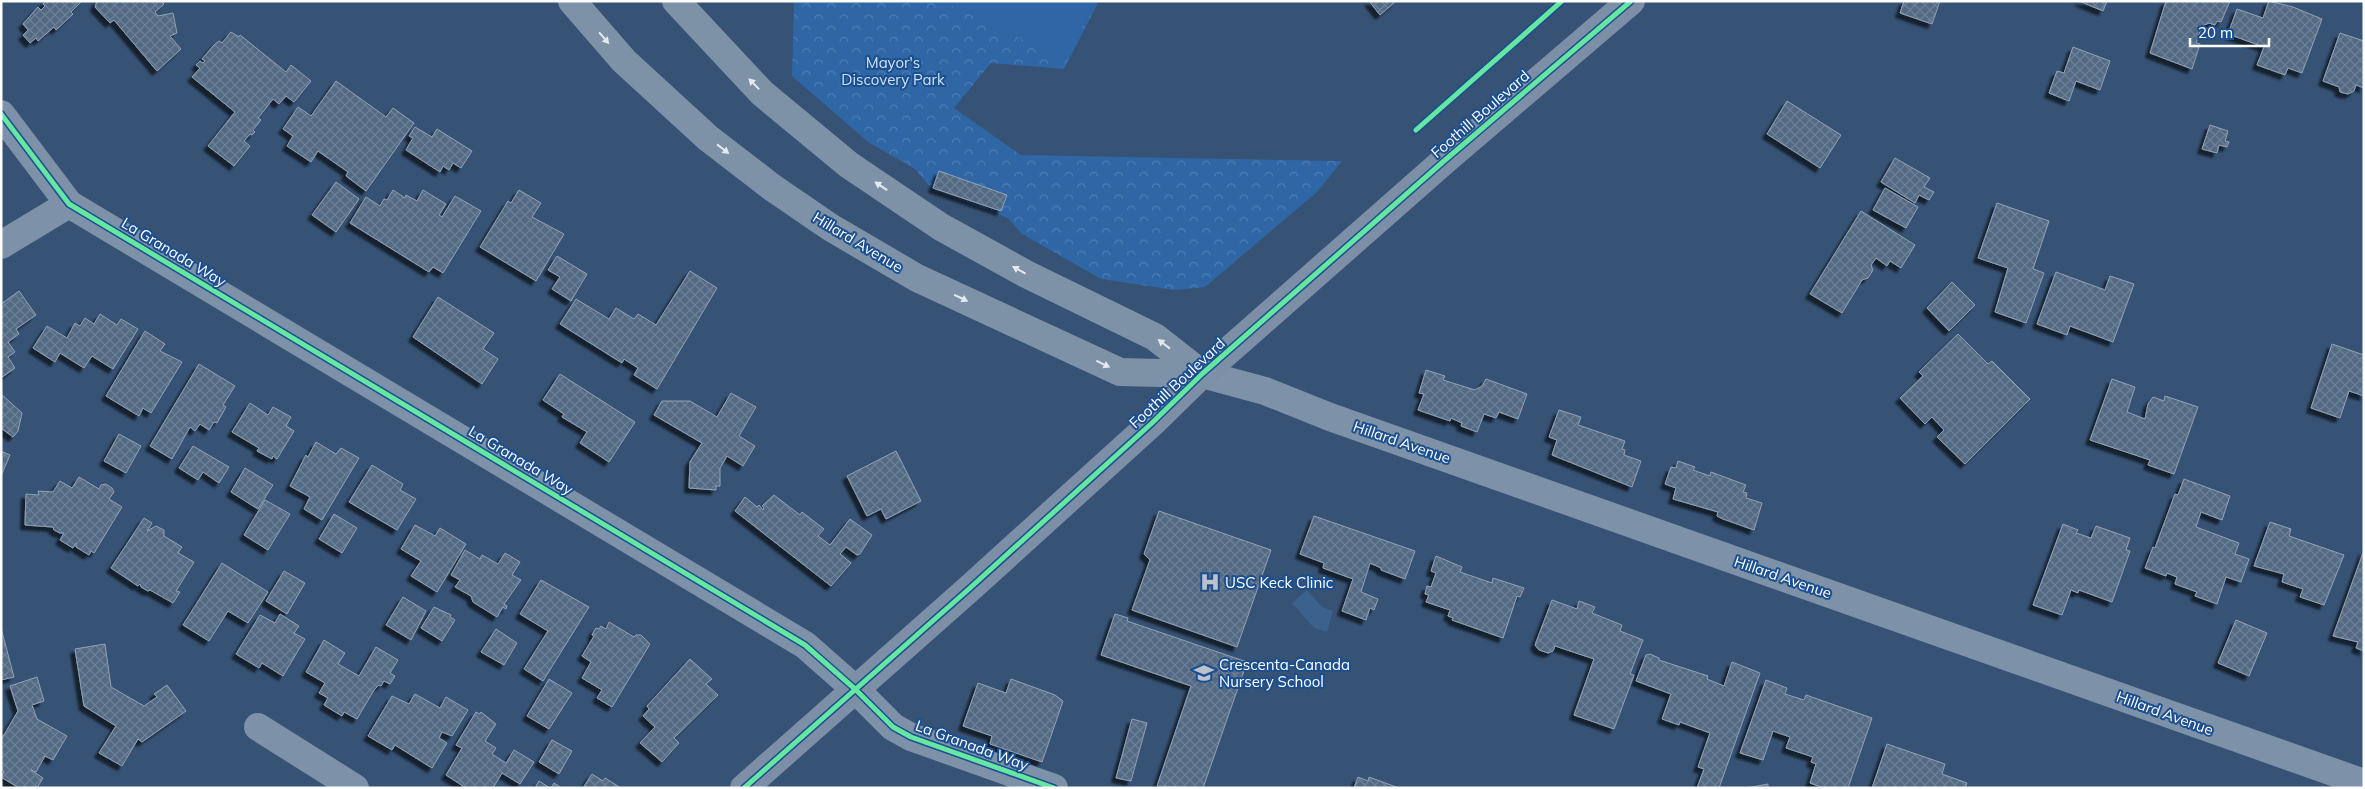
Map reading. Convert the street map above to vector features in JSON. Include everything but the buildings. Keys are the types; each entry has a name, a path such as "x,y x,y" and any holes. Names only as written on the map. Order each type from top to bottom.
{"highway":[{"name":"Hillard Avenue","path":"572,1 624,61 708,138 773,188 830,227 917,278 1120,372 1202,374"},
{"name":"Hillard Avenue","path":"676,1 762,93 849,165 941,227 1026,274 1155,337 1202,374"}],"main road":[{"name":"Foothill Boulevard","path":"744,788 975,583 1202,374 1437,167 1631,1"}],"street":[{"name":"La Granada Way","path":"1,114 69,204 805,645 855,689 893,727 910,737 1054,788"},
{"path":"1,246 69,204"},
{"name":"Hillard Avenue","path":"1202,374 1265,391 1330,417 2364,783"},
{"path":"258,727 355,788"}],"green space":[{"name":"Mayor's Discovery Park","path":"794,1 1099,1 1064,69 991,63 954,108 1021,155 1342,161 1317,192 1205,287 1174,290 1101,279 1022,234 1008,218 932,189 915,169 868,142 792,76"},
{"path":"942,1 1095,1 1071,47 1055,55"}],"shaded area":[{"path":"1307,590 1322,607 1333,611 1327,632 1314,628 1292,603"}],"cycle path":[{"path":"1416,130 1562,1"},
{"path":"744,788 970,588 1152,423 1202,374 1444,161 1631,1"},
{"path":"1,114 69,204 805,645 855,689 893,727 911,737 1054,788"}],"place":[{"name":"USC Keck Clinic","path":"1210,582"},
{"name":"Crescenta-Canada Nursery School","path":"1204,673"}]}
